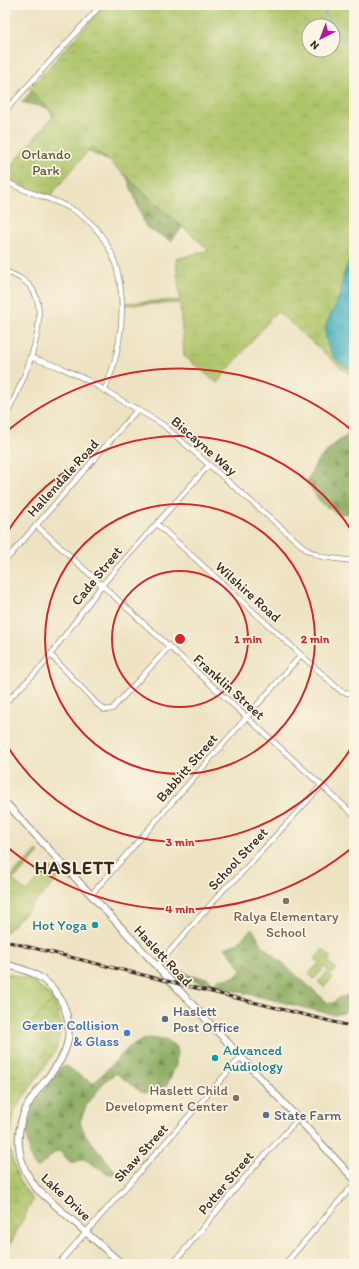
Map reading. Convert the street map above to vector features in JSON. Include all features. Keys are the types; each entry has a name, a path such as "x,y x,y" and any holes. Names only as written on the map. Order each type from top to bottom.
{"street":[{"path":"5,111 101,5"},
{"path":"5,181 18,188 55,201 76,212 97,231 111,256 117,274 121,294 122,331 115,361 105,389"},
{"path":"5,271 24,280 34,291 37,298 39,316 38,331 30,357 5,418"},
{"name":"Biscayne Way","path":"30,357 62,368 105,389 171,430 307,550 322,557 354,560"},
{"name":"Hallendale Road","path":"5,561 137,410"},
{"name":"Cade Street","path":"5,703 32,678 51,655 102,585 209,464"},
{"name":"Wilshire Road","path":"157,524 342,692 349,693 354,690"},
{"name":"Franklin Street","path":"36,525 354,815"},
{"path":"51,655 100,707 105,710 112,709 169,647"},
{"name":"Babbitt Street","path":"91,895 301,655"},
{"name":"School Street","path":"156,967 225,888 321,786"},
{"name":"Haslett Road","path":"5,802 156,967 354,1179"},
{"name":"Lake Drive","path":"5,964 34,974 42,979 60,997 66,1012 69,1030 64,1052 25,1110 19,1129 19,1149 22,1164 33,1184 122,1264"},
{"name":"Shaw Street","path":"58,1264 241,1057"},
{"name":"Potter Street","path":"173,1264 246,1176 298,1118"},
{"path":"285,1264 354,1184"}],"green space":[{"name":"Orlando Park","path":"105,5 354,5 354,379 277,311 217,383 184,356 180,303 125,305 125,303 180,300 176,259 209,250 92,146 50,196 30,190 5,177 5,173 55,114 29,89"},
{"path":"42,82 195,212 171,241 146,227 123,167 71,144 48,108 21,102"},
{"path":"354,432 354,513 338,514 321,503 307,482 317,461 337,442"},
{"path":"37,851 39,853 13,880 26,892 51,867 60,877 5,933 5,873 10,877"},
{"path":"253,929 262,945 328,1003 333,1003 338,998 354,994 354,1004 343,1013 334,1015 192,980 181,973 180,969 191,976 207,978 214,983 221,978 233,977 242,969 225,948 238,943 249,931"},
{"path":"323,949 331,957 328,962 336,969 332,974 315,959"},
{"path":"318,964 323,969 314,979 309,974"},
{"path":"5,973 31,980 54,999 62,1027 56,1050 15,1110 8,1145 19,1181 33,1200 5,1254"},
{"path":"5,973 31,980 54,999 5,1049"},
{"path":"327,973 333,978 324,987 318,982"},
{"path":"147,1038 166,1040 177,1047 176,1065 167,1085 147,1093 141,1092 116,1073 105,1081 86,1106 80,1122 85,1134 116,1172 111,1175 84,1159 71,1163 59,1151 54,1153 39,1167 36,1167 29,1152 27,1137 28,1126 40,1096 61,1068 67,1066 83,1078 94,1083 128,1048"}],"water":[{"path":"354,254 354,370 340,363 335,358 328,345 326,330 327,322 340,294 347,265"}],"waterway":[{"path":"320,5 354,57"}],"railway":[{"path":"5,941 354,1027"}],"place":[{"name":"Ralya Elementary School","path":"286,901"},
{"name":"Hot Yoga","path":"95,925"},
{"name":"Haslett Post Office","path":"165,1019"},
{"name":"Gerber Collision & Glass","path":"127,1033"},
{"name":"Advanced Audiology","path":"215,1058"},
{"name":"Haslett Child Development Center","path":"236,1098"},
{"name":"State Farm","path":"266,1115"}],"district":[{"name":"HASLETT","path":"75,868"}]}
